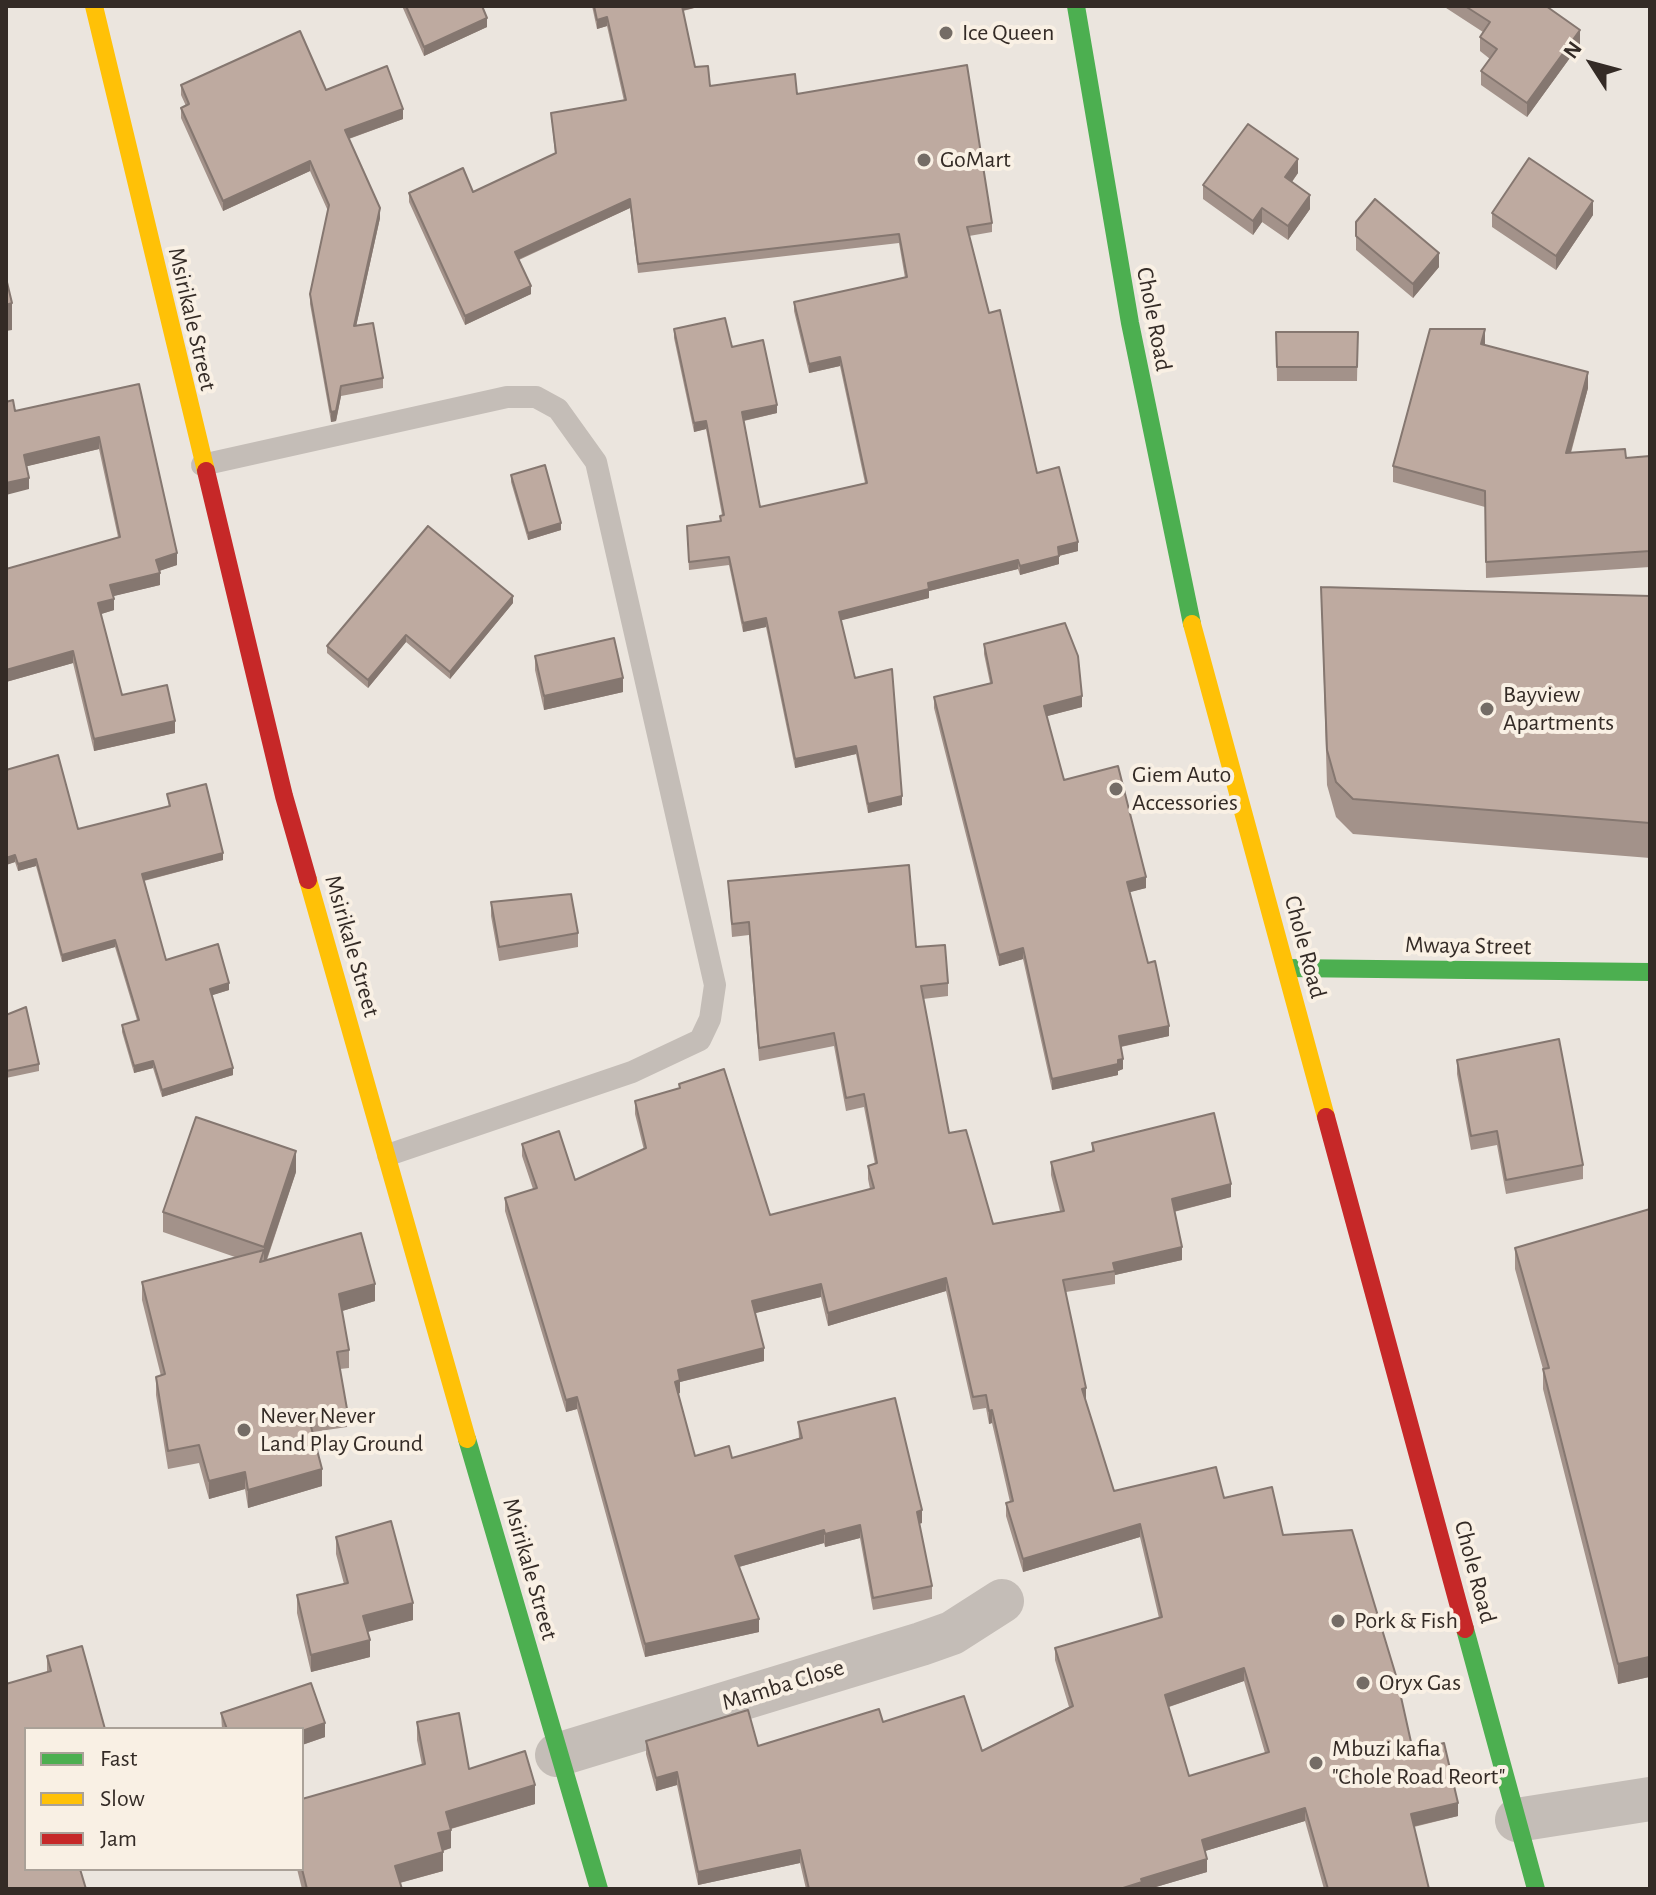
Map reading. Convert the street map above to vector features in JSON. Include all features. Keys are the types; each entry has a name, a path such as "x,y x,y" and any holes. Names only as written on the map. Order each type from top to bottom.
{"street":[{"name":"Msirikale Street","path":"94,6 284,796 557,1755 599,1889"},
{"name":"Chole Road","path":"1076,6 1130,323 1194,633 1536,1889"},
{"name":"Mwaya Street","path":"1286,968 1650,972"},
{"name":"Mamba Close","path":"557,1755 921,1644 952,1633 1002,1601"},
{"path":"1517,1820 1650,1799"}],"lane":[{"path":"202,465 507,397 536,397 558,409 596,462 715,985 710,1019 700,1040 632,1072 388,1155"}],"building":[{"path":"406,6 482,6 487,18 424,47"},
{"path":"594,6 682,6 695,67 708,66 710,86 795,74 797,94 967,65 992,223 967,227 989,313 1000,310 1037,473 1059,467 1078,542 1058,547 1059,556 1020,566 1018,560 928,583 929,589 839,612 855,678 892,669 902,796 868,804 856,746 795,759 766,618 743,623 729,557 689,562 687,526 721,521 720,516 724,515 706,421 694,423 674,329 725,318 732,347 763,340 777,405 742,412 760,507 867,483 840,357 809,364 794,302 907,277 899,234 638,264 630,199 515,252 531,286 465,316 409,193 463,168 473,192 556,153 551,113 626,100 607,17 597,20"},
{"path":"1465,6 1546,6 1580,30 1527,103 1481,71 1497,49 1480,37 1490,22"},
{"path":"300,31 326,90 387,66 403,109 345,130 380,208 354,326 373,323 383,378 341,386 336,411 331,412 310,294 329,205 310,161 223,201 181,108 189,104 181,85"},
{"path":"1248,124 1298,159 1285,177 1310,195 1288,226 1262,208 1253,221 1203,185"},
{"path":"1529,158 1593,201 1556,256 1492,213"},
{"path":"1375,199 1439,253 1413,284 1356,236 1356,222"},
{"path":"6,278 12,303 6,305"},
{"path":"1430,329 1485,329 1481,344 1588,372 1566,453 1625,449 1626,458 1650,456 1650,551 1486,562 1485,491 1393,466"},
{"path":"1276,332 1358,332 1357,367 1277,367"},
{"path":"139,384 177,553 156,560 160,573 110,585 114,599 98,603 122,695 167,685 175,721 94,739 73,651 6,670 6,569 120,537 99,437 24,455 29,478 6,483 6,402 13,400 15,411"},
{"path":"545,465 561,523 528,533 511,475"},
{"path":"428,526 513,596 450,672 406,635 368,680 327,646"},
{"name":"Bayview Apartments","path":"1321,587 1650,596 1650,823 1353,799 1336,782 1327,750"},
{"path":"1065,623 1078,656 1082,696 1044,706 1064,780 1118,766 1146,877 1127,882 1148,963 1155,961 1169,1026 1119,1036 1123,1059 1118,1060 1118,1064 1052,1079 1023,948 999,955 934,697 992,683 984,644"},
{"path":"614,638 623,678 544,696 535,656"},
{"path":"58,755 78,829 170,806 167,794 206,784 223,853 142,874 166,960 218,944 229,983 210,989 233,1068 162,1090 153,1061 134,1066 122,1025 139,1020 115,940 62,955 36,859 18,864 15,855 6,858 6,770"},
{"path":"909,865 916,947 945,945 948,983 921,986 949,1133 966,1130 993,1224 1064,1211 1051,1162 1094,1151 1092,1143 1214,1113 1231,1184 1172,1199 1182,1247 1113,1263 1115,1271 1063,1280 1086,1388 1082,1389 1114,1491 1216,1467 1224,1498 1272,1487 1283,1535 1352,1530 1397,1679 1413,1751 1444,1743 1458,1803 1411,1814 1429,1889 1328,1889 1305,1808 1202,1840 1207,1859 1141,1879 1142,1882 1120,1889 809,1889 800,1850 698,1872 677,1772 656,1778 646,1741 748,1710 758,1746 879,1709 883,1722 964,1696 982,1751 1073,1706 1055,1648 1162,1617 1140,1524 1023,1559 1006,1503 1013,1501 992,1410 989,1411 986,1395 973,1397 946,1278 828,1313 821,1284 752,1301 764,1348 678,1370 680,1380 675,1382 695,1456 729,1446 732,1458 802,1438 798,1422 895,1398 922,1510 917,1512 932,1586 873,1598 860,1525 825,1534 824,1530 735,1556 759,1619 645,1644 577,1397 566,1400 505,1198 537,1188 522,1144 559,1131 575,1180 646,1148 635,1101 680,1088 679,1084 724,1069 770,1215 874,1188 868,1166 877,1163 864,1094 846,1098 834,1033 759,1048 749,922 732,924 728,881","holes":["1244,1668 1269,1752 1189,1776 1165,1695"]},
{"path":"571,894 578,933 499,947 491,902"},
{"path":"26,1007 39,1064 6,1071 6,1015"},
{"path":"1559,1039 1583,1165 1506,1180 1497,1131 1471,1136 1457,1060"},
{"path":"196,1117 296,1151 264,1247 163,1212"},
{"path":"1650,1209 1650,1660 1649,1657 1618,1664 1543,1369 1549,1368 1515,1248"},
{"path":"361,1233 375,1284 339,1294 349,1350 337,1352 347,1409 308,1415 322,1469 248,1490 245,1472 209,1481 199,1445 168,1451 156,1377 165,1374 142,1282 264,1250 260,1262"},
{"path":"391,1521 413,1603 363,1616 370,1640 311,1655 297,1595 348,1583 336,1537"},
{"path":"82,1646 104,1727 24,1727 24,1871 81,1871 86,1889 6,1889 6,1684 51,1671 47,1656"},
{"path":"311,1683 325,1723 304,1730 304,1727 226,1727 221,1713"},
{"path":"459,1713 469,1769 525,1751 535,1785 446,1812 451,1830 438,1833 443,1852 395,1866 402,1889 307,1889 302,1871 304,1798 425,1764 417,1722"}],"traffic: fast":[{"path":"1076,6 1130,323 1192,624"},
{"path":"1286,968 1650,972"},
{"path":"467,1439 599,1889"},
{"path":"1465,1629 1536,1889"}],"traffic: slow":[{"path":"94,6 206,471"},
{"path":"1192,624 1326,1117"},
{"path":"308,880 467,1439"}],"traffic: jam":[{"path":"206,471 284,796 308,880"},
{"path":"1326,1117 1465,1629"}],"place":[{"name":"Ice Queen","path":"946,33"},
{"name":"GoMart","path":"924,160"},
{"name":"Bayview Apartments","path":"1487,709"},
{"name":"Giem Auto Accessories","path":"1116,789"},
{"name":"Never Never Land Play Ground","path":"244,1430"},
{"name":"Pork & Fish","path":"1338,1621"},
{"name":"Oryx Gas","path":"1363,1683"},
{"name":"Mbuzi kafia \"Chole Road Reort\"","path":"1316,1763"}]}
